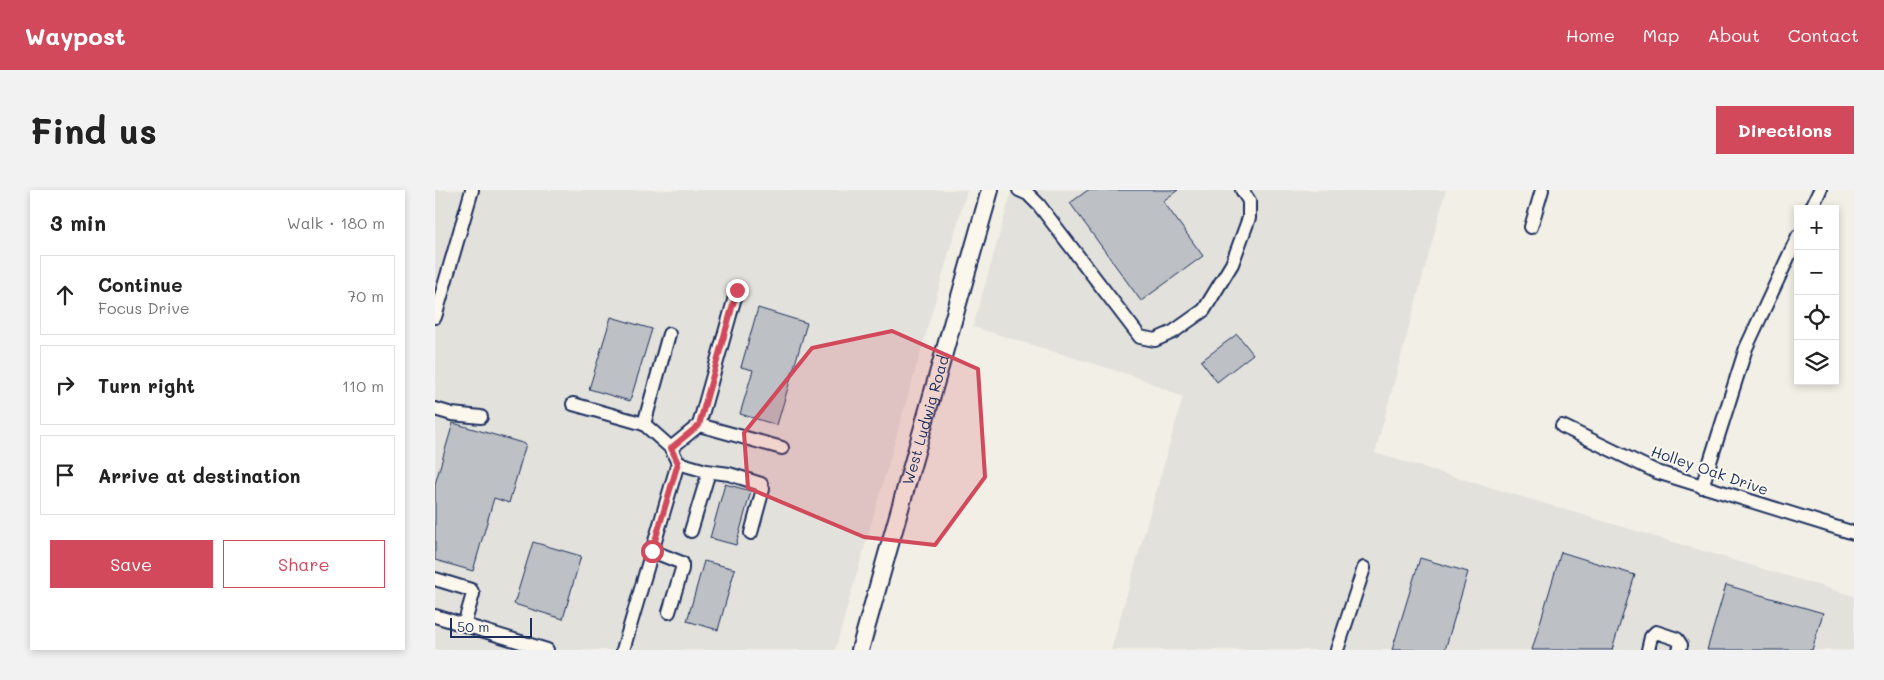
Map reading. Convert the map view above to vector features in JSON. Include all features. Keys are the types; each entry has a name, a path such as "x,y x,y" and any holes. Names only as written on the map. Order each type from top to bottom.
{"main road":[{"name":"West Ludwig Road","path":"860,650 990,190"}],"street":[{"path":"435,317 472,190"},
{"path":"1019,190 1027,194 1039,205 1140,337 1155,340 1173,332 1204,310 1232,264 1249,218 1249,201 1242,190"},
{"path":"1531,227 1542,190"},
{"path":"1813,205 1820,190"},
{"path":"1703,487 1746,348 1794,245"},
{"path":"671,448 699,425 737,290"},
{"path":"645,424 669,334"},
{"path":"573,404 645,424 671,448 678,463 623,650"},
{"path":"435,409 452,414 481,417"},
{"path":"699,425 783,448"},
{"name":"Holley Oak Drive","path":"1561,426 1657,472 1854,533"},
{"path":"678,463 706,471 729,474 761,484 763,489 751,533"},
{"path":"691,531 708,475 706,471"},
{"path":"652,551 682,562 682,569 669,612"},
{"path":"1337,650 1364,568"},
{"path":"435,579 471,590 473,594 464,625"},
{"path":"435,616 547,650"},
{"path":"1648,650 1651,637 1655,632 1677,638 1681,645 1679,650"}],"highlighted area":[{"path":"892,331 978,369 985,477 935,545 864,537 748,488 744,433 812,348"}],"shaded area":[{"path":"435,190 967,190 835,650 435,650"},
{"path":"1012,190 1446,190 1375,453 1854,596 1854,650 1111,650 1183,397 1137,377 973,327"}],"building":[{"path":"1088,190 1178,190 1163,201 1203,256 1141,301 1070,203"},
{"path":"758,308 807,323 777,425 740,414 753,370 741,367"},
{"path":"611,317 652,329 630,401 589,389"},
{"path":"1237,334 1253,354 1217,382 1201,361"},
{"path":"453,423 526,444 509,503 494,498 473,571 435,560 435,484"},
{"path":"725,484 751,491 736,545 710,538"},
{"path":"533,542 581,556 563,619 514,604"},
{"path":"1561,552 1635,575 1612,650 1532,650"},
{"path":"1420,558 1468,572 1445,650 1392,650"},
{"path":"704,561 735,569 718,630 687,621"},
{"path":"1726,585 1823,613 1812,650 1707,650"}],"route":[{"path":"652,551 678,463 671,448 699,425 737,290"}]}
